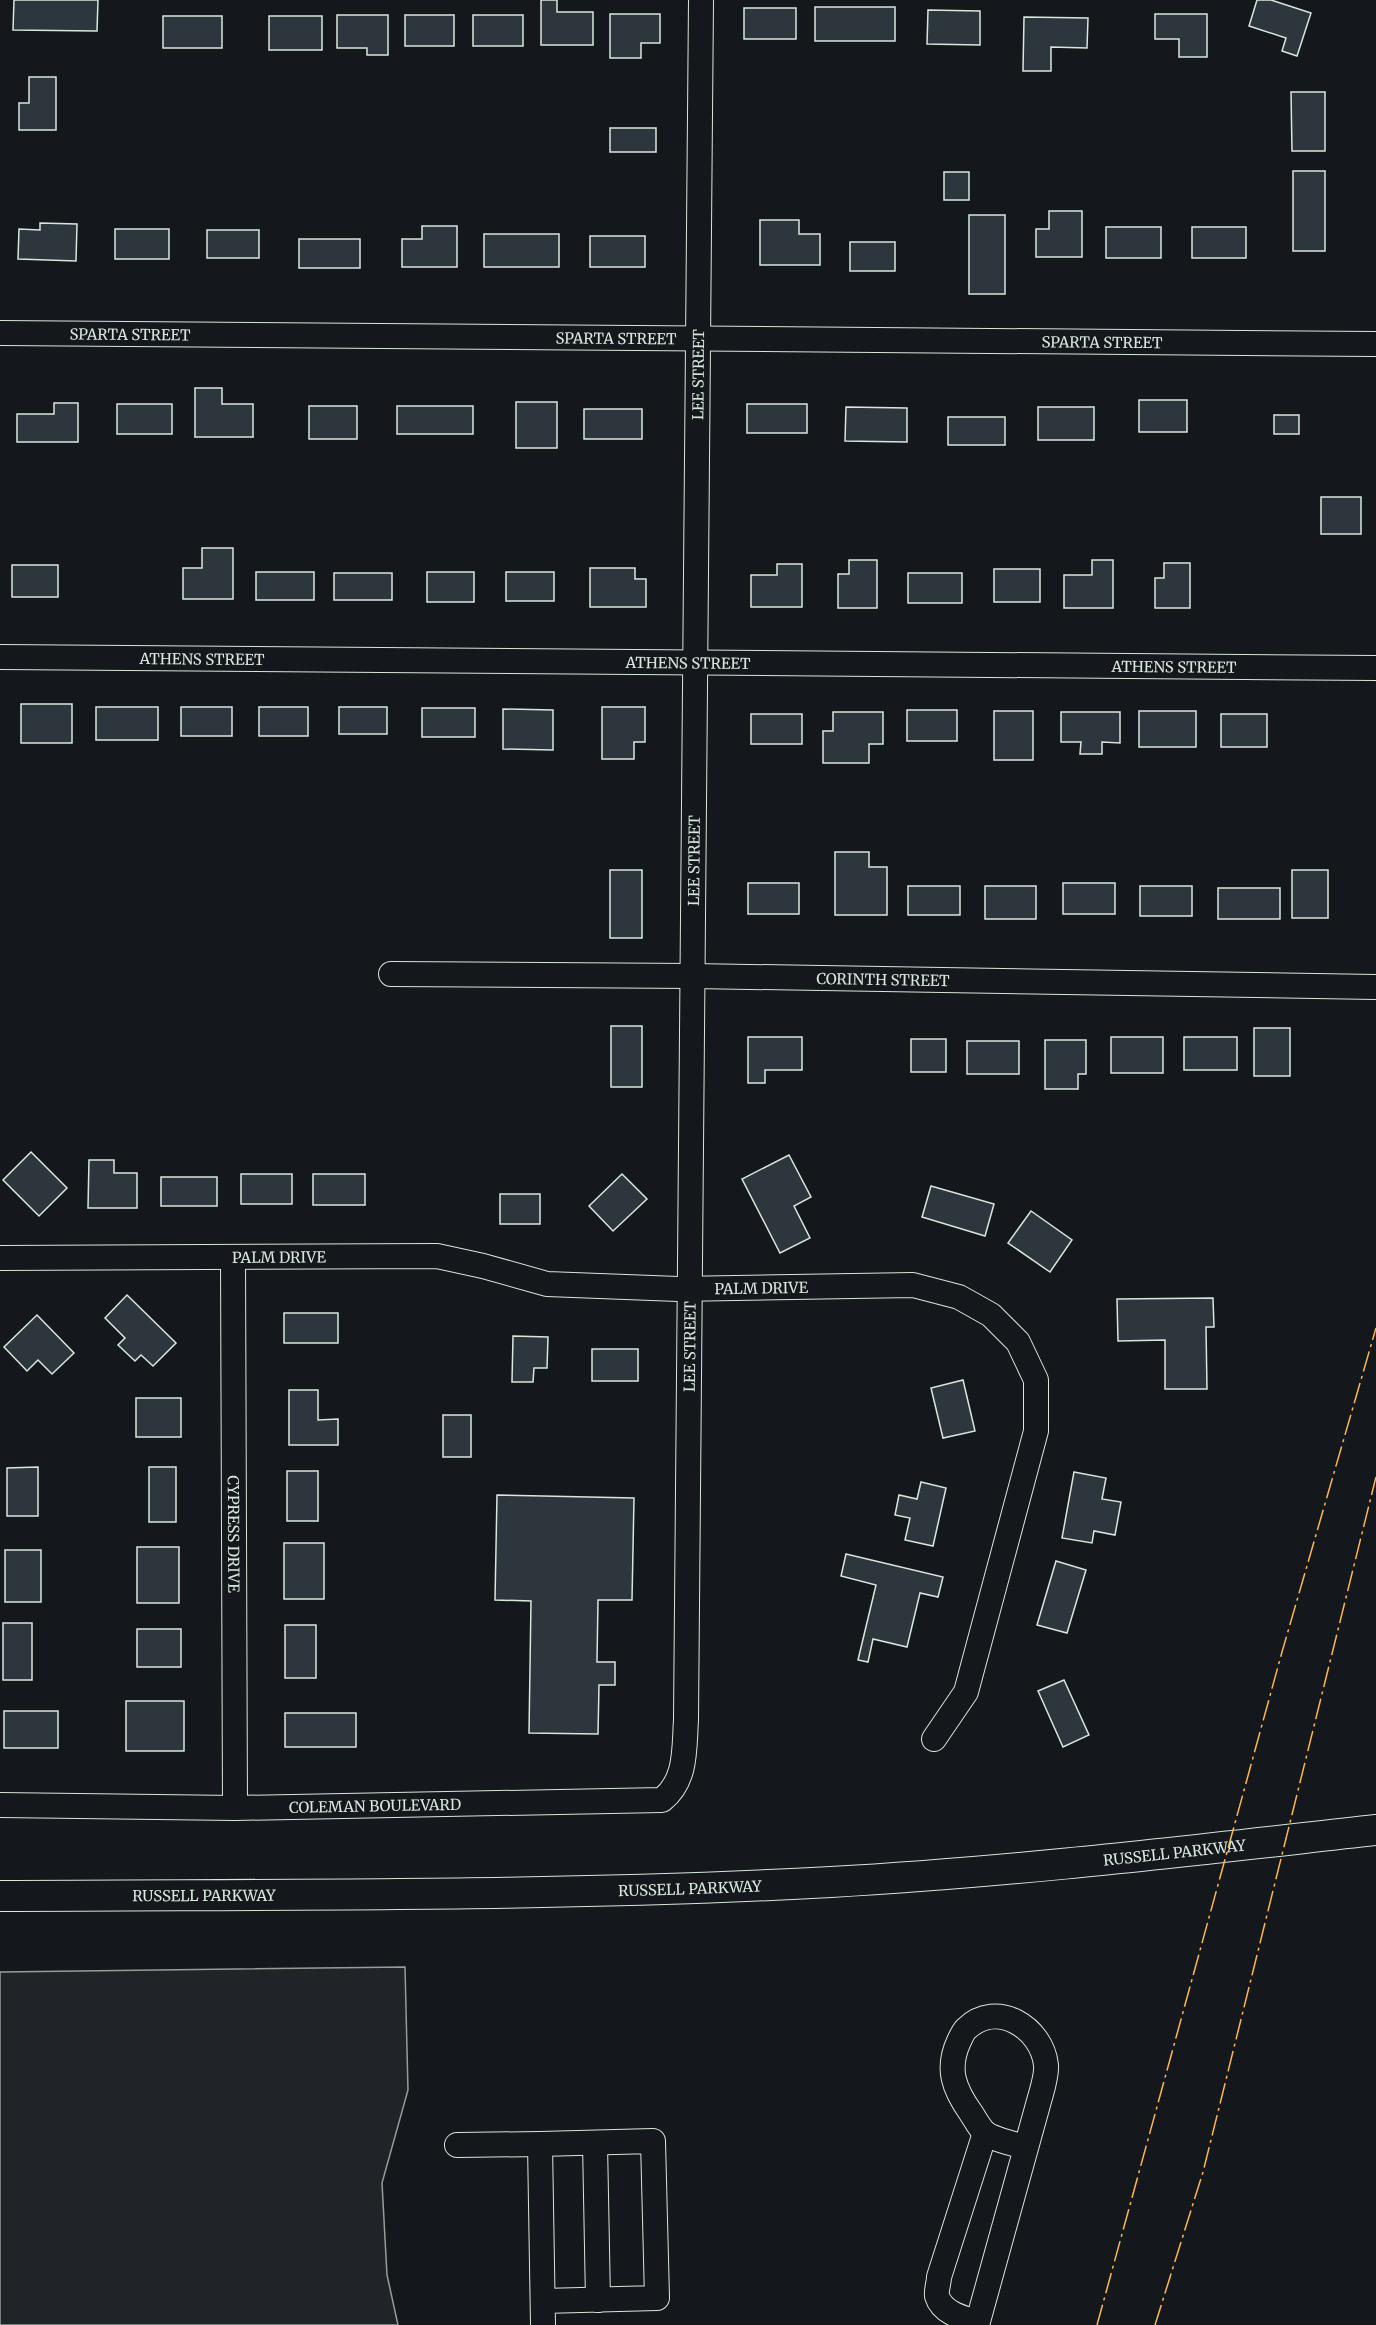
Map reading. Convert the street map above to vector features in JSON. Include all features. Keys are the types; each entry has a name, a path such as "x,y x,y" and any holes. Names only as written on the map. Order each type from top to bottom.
{"main road":[{"name":"RUSSELL PARKWAY","path":"0,1896 573,1892 832,1882 1085,1862 1376,1830"}],"street":[{"name":"LEE STREET","path":"687,1720 701,0"},
{"name":"SPARTA STREET","path":"0,333 1376,344"},
{"name":"ATHENS STREET","path":"0,657 1376,669"},
{"name":"CORINTH STREET","path":"391,974 693,976 1376,987"},
{"name":"PALM DRIVE","path":"0,1258 436,1256 547,1284 690,1289 912,1285 959,1297 991,1315 1018,1342 1036,1380 1036,1431 966,1692 934,1739"},
{"name":"CYPRESS DRIVE","path":"233,1258 235,1808"},
{"name":"COLEMAN BOULEVARD","path":"0,1805 235,1808 662,1800 673,1791 681,1773 687,1720"},
{"path":"985,2133 939,2277 937,2296 944,2307 954,2314 977,2324 1026,2148 1047,2067 1042,2049 1031,2033 1015,2020 996,2015 979,2021 965,2030 956,2048 952,2067 954,2086 985,2133 1026,2148"},
{"path":"458,2145 653,2141 657,2298 543,2301"},
{"path":"595,2143 598,2300"},
{"path":"540,2144 543,2325"}],"shaded area":[{"path":"405,1967 408,2090 382,2183 387,2275 398,2325 0,2325 0,1972"}],"building":[{"path":"14,0 98,0 97,31 13,30"},
{"path":"541,0 557,0 557,12 593,12 593,45 541,45"},
{"path":"1257,0 1271,0 1311,13 1297,56 1282,51 1286,38 1249,26"},
{"path":"815,7 895,7 895,41 815,41"},
{"path":"744,8 796,8 796,39 744,39"},
{"path":"928,10 980,11 980,45 927,44"},
{"path":"610,14 660,14 660,43 641,43 641,58 610,58"},
{"path":"1155,14 1207,14 1207,57 1179,57 1179,39 1155,39"},
{"path":"337,15 388,15 388,55 367,55 367,48 337,48"},
{"path":"405,15 454,15 454,46 405,46"},
{"path":"473,15 523,15 523,46 473,46"},
{"path":"163,16 222,16 222,48 163,48"},
{"path":"269,16 322,16 322,50 269,50"},
{"path":"1024,17 1088,18 1087,48 1051,47 1051,71 1023,71"},
{"path":"29,77 56,77 56,130 19,130 19,103 29,103"},
{"path":"1291,92 1325,92 1325,151 1292,151"},
{"path":"610,128 656,128 656,152 610,152"},
{"path":"1293,171 1325,171 1325,251 1293,251"},
{"path":"944,172 969,172 969,200 944,200"},
{"path":"1049,211 1082,211 1082,257 1036,257 1036,229 1049,229"},
{"path":"969,215 1005,215 1005,294 969,294"},
{"path":"760,220 799,220 799,234 820,234 820,265 760,265"},
{"path":"40,223 77,224 76,261 18,259 19,229 40,230"},
{"path":"422,226 457,226 457,267 402,267 402,239 422,239"},
{"path":"1106,227 1161,227 1161,258 1106,258"},
{"path":"1192,227 1246,227 1246,258 1192,258"},
{"path":"115,229 169,229 169,259 115,259"},
{"path":"207,230 259,230 259,258 207,258"},
{"path":"484,234 559,234 559,267 484,267"},
{"path":"590,236 645,236 645,267 590,267"},
{"path":"299,239 360,239 360,268 299,268"},
{"path":"850,242 895,242 895,271 850,271"},
{"path":"195,388 222,388 222,404 253,404 253,437 195,437"},
{"path":"1139,400 1187,400 1187,432 1139,432"},
{"path":"516,402 557,402 557,448 516,448"},
{"path":"54,403 78,403 78,442 17,442 17,414 54,414"},
{"path":"117,404 172,404 172,434 117,434"},
{"path":"747,404 807,404 807,433 747,433"},
{"path":"309,406 357,406 357,439 309,439"},
{"path":"397,406 473,406 473,434 397,434"},
{"path":"846,407 907,408 907,442 845,441"},
{"path":"1038,407 1094,407 1094,440 1038,440"},
{"path":"584,409 642,409 642,439 584,439"},
{"path":"1274,415 1299,415 1299,434 1274,434"},
{"path":"948,417 1005,417 1005,445 948,445"},
{"path":"1321,497 1361,497 1361,534 1321,534"},
{"path":"202,548 233,548 233,599 183,599 183,568 202,568"},
{"path":"849,560 877,560 877,608 838,608 838,574 849,574"},
{"path":"1092,560 1113,560 1113,608 1064,608 1064,575 1092,575"},
{"path":"1164,563 1190,563 1190,608 1155,608 1155,578 1164,578"},
{"path":"777,564 802,564 802,607 751,607 751,575 777,575"},
{"path":"12,565 58,565 58,597 12,597"},
{"path":"590,568 635,568 635,579 646,579 646,607 590,607"},
{"path":"994,569 1040,569 1040,602 994,602"},
{"path":"256,572 314,572 314,600 256,600"},
{"path":"427,572 474,572 474,602 427,602"},
{"path":"506,572 554,572 554,601 506,601"},
{"path":"334,573 392,573 392,600 334,600"},
{"path":"908,573 962,573 962,603 908,603"},
{"path":"21,704 72,704 72,743 21,743"},
{"path":"96,707 158,707 158,740 96,740"},
{"path":"181,707 232,707 232,736 181,736"},
{"path":"259,707 308,707 308,736 259,736"},
{"path":"339,707 387,707 387,734 339,734"},
{"path":"602,707 645,707 645,742 634,742 634,759 602,759"},
{"path":"422,708 475,708 475,737 422,737"},
{"path":"503,709 553,710 553,750 503,749"},
{"path":"907,710 957,710 957,741 907,741"},
{"path":"994,711 1033,711 1033,760 994,760"},
{"path":"1139,711 1196,711 1196,747 1139,747"},
{"path":"833,712 883,712 883,744 869,744 869,763 823,763 823,731 833,731"},
{"path":"1061,712 1120,712 1120,743 1102,742 1102,754 1080,754 1081,742 1061,742"},
{"path":"751,714 802,714 802,744 751,744"},
{"path":"1221,714 1267,714 1267,747 1221,747"},
{"path":"835,852 869,852 869,867 887,867 887,915 835,915"},
{"path":"610,870 642,870 642,938 610,938"},
{"path":"1292,870 1328,870 1328,918 1292,918"},
{"path":"748,883 799,883 799,914 748,914"},
{"path":"1063,883 1115,883 1115,914 1063,914"},
{"path":"908,886 960,886 960,915 908,915"},
{"path":"985,886 1036,886 1036,919 985,919"},
{"path":"1140,886 1192,886 1192,916 1140,916"},
{"path":"1218,888 1280,888 1280,919 1218,919"},
{"path":"611,1026 642,1026 642,1087 611,1087"},
{"path":"1254,1028 1290,1028 1290,1076 1254,1076"},
{"path":"748,1037 802,1037 802,1070 765,1070 765,1083 748,1083"},
{"path":"1111,1037 1163,1037 1163,1073 1111,1073"},
{"path":"1184,1037 1237,1037 1237,1070 1184,1070"},
{"path":"911,1039 946,1039 946,1072 911,1072"},
{"path":"1045,1040 1086,1040 1086,1074 1078,1074 1078,1089 1045,1089"},
{"path":"967,1041 1019,1041 1019,1074 967,1074"},
{"path":"31,1152 67,1188 39,1216 3,1180"},
{"path":"789,1155 811,1197 794,1206 810,1238 780,1253 742,1179"},
{"path":"89,1160 114,1160 114,1173 137,1173 137,1208 88,1208"},
{"path":"241,1174 292,1174 292,1204 241,1204"},
{"path":"313,1174 365,1174 365,1205 313,1205"},
{"path":"622,1174 647,1199 613,1231 589,1206"},
{"path":"161,1177 217,1177 217,1206 161,1206"},
{"path":"931,1186 994,1204 985,1236 922,1217"},
{"path":"500,1194 540,1194 540,1224 500,1224"},
{"path":"1031,1211 1072,1240 1050,1272 1008,1243"},
{"path":"127,1295 176,1343 153,1366 141,1355 135,1361 118,1345 125,1338 105,1318"},
{"path":"1213,1298 1214,1327 1206,1327 1207,1389 1165,1389 1165,1340 1118,1341 1117,1299"},
{"path":"284,1313 338,1313 338,1343 284,1343"},
{"path":"37,1315 74,1353 52,1374 38,1360 27,1371 4,1347"},
{"path":"513,1336 548,1337 547,1368 534,1368 533,1382 512,1382"},
{"path":"592,1349 638,1349 638,1381 592,1381"},
{"path":"963,1380 975,1431 943,1438 931,1388"},
{"path":"289,1390 318,1390 318,1420 338,1419 338,1445 289,1445"},
{"path":"136,1398 181,1398 181,1437 136,1437"},
{"path":"443,1415 471,1415 471,1457 443,1457"},
{"path":"38,1467 38,1516 7,1516 7,1468"},
{"path":"149,1467 176,1467 176,1522 149,1522"},
{"path":"287,1471 318,1471 318,1521 287,1521"},
{"path":"1074,1472 1106,1478 1102,1499 1121,1502 1115,1535 1094,1531 1092,1543 1062,1538"},
{"path":"921,1482 946,1488 933,1546 905,1540 910,1518 895,1515 899,1495 917,1499"},
{"path":"497,1495 634,1498 632,1600 598,1600 597,1662 615,1662 615,1685 599,1685 598,1734 529,1733 531,1601 495,1600"},
{"path":"284,1543 324,1543 324,1599 284,1599"},
{"path":"137,1547 179,1547 179,1603 137,1603"},
{"path":"5,1550 41,1550 41,1602 5,1602"},
{"path":"846,1554 943,1577 938,1597 920,1593 907,1647 873,1639 868,1662 858,1660 876,1585 841,1576"},
{"path":"1056,1561 1086,1570 1067,1633 1037,1625"},
{"path":"3,1623 32,1623 32,1680 3,1680"},
{"path":"285,1625 316,1625 316,1678 285,1678"},
{"path":"137,1629 181,1629 181,1667 137,1667"},
{"path":"1064,1680 1089,1735 1063,1747 1038,1691"},
{"path":"126,1701 184,1701 184,1751 126,1751"},
{"path":"4,1711 58,1711 58,1748 4,1748"},
{"path":"285,1713 356,1713 356,1747 285,1747"}],"power":[{"path":"1097,2325 1282,1652 1376,1328"},
{"path":"1155,2325 1203,2172 1376,1477"}]}
